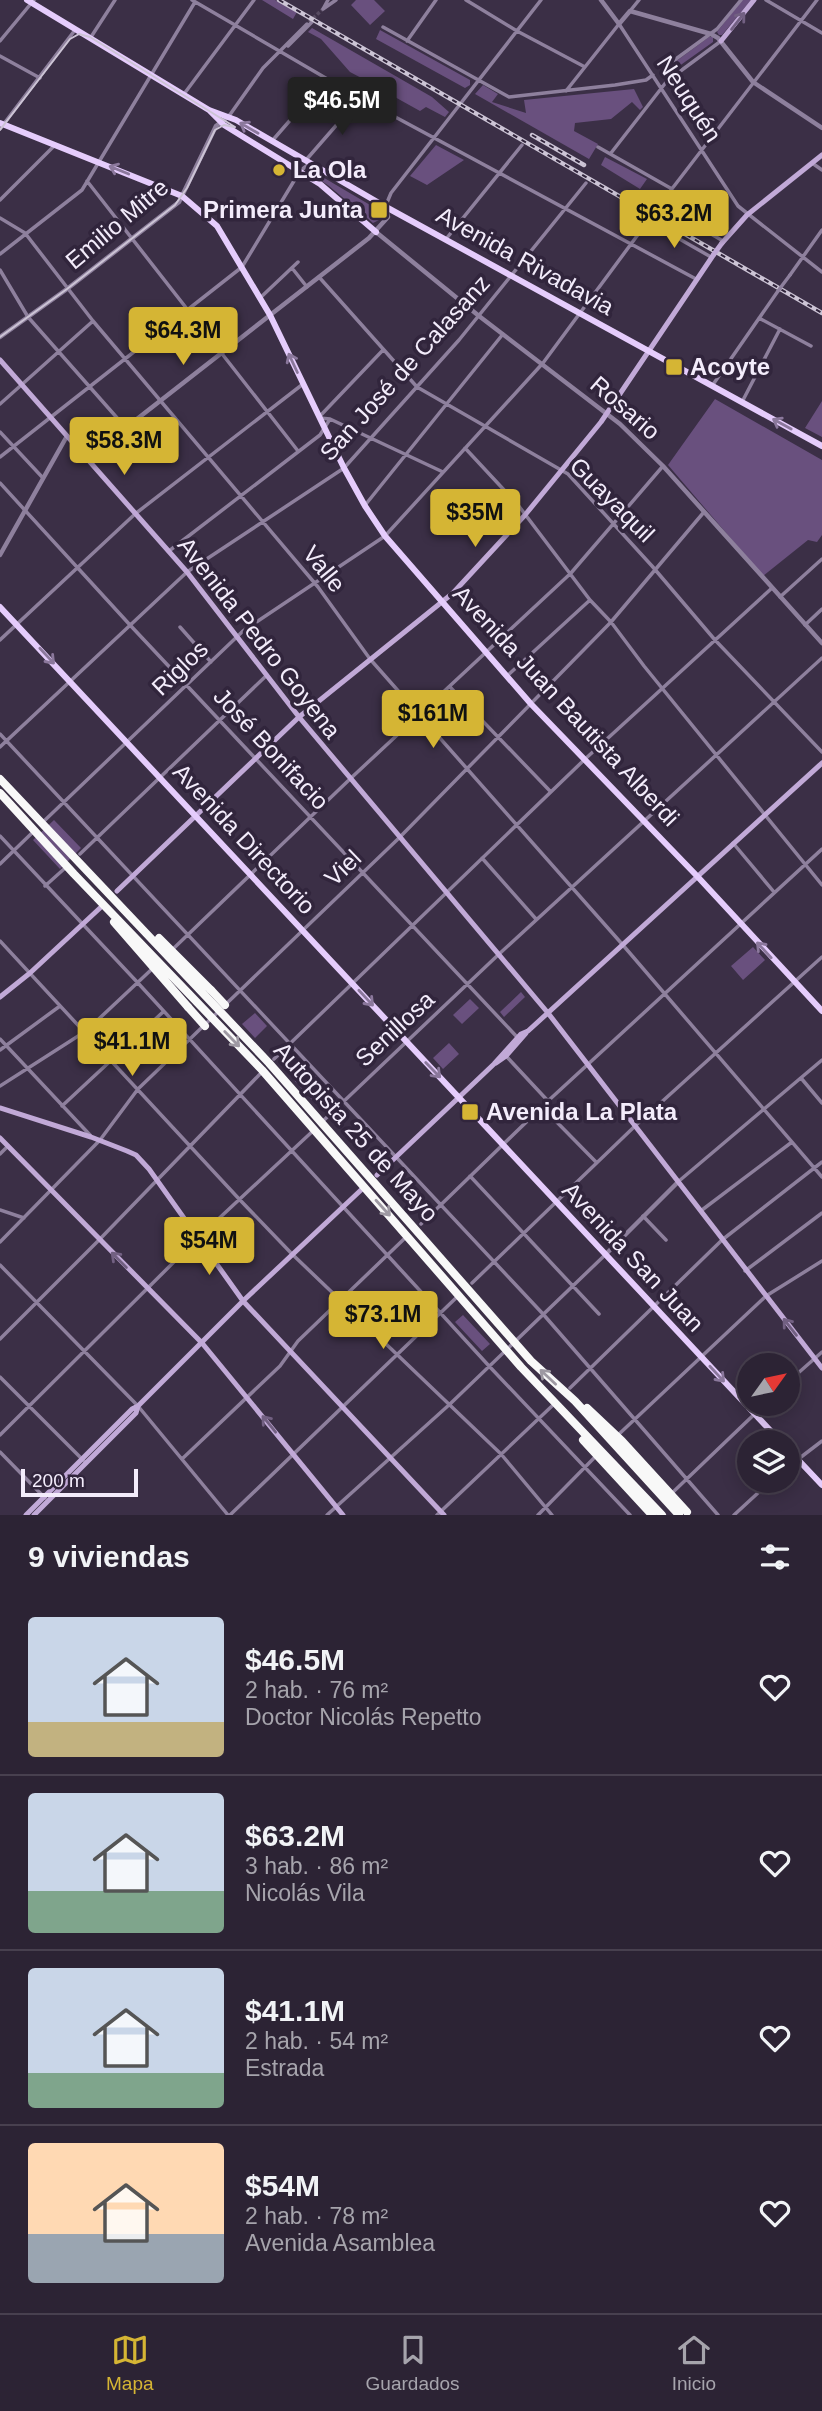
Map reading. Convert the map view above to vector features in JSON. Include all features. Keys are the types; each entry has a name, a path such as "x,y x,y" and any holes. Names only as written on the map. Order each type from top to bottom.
{"highway":[{"name":"Autopista 25 de Mayo","path":"0,779 270,1063 531,1361 622,1441 685,1514"},
{"name":"Autopista 25 de Mayo","path":"0,793 262,1070 537,1383 662,1515"},
{"path":"69,850 225,1005"},
{"path":"74,874 132,946 205,1026"},
{"path":"537,1383 581,1438 650,1515"}],"main road":[{"path":"721,40 754,0"},
{"name":"Avenida Rivadavia","path":"31,1 209,110 229,116 445,240 822,446"},
{"name":"Avenida Rivadavia","path":"209,110 221,123 300,171 376,232"},
{"name":"Avenida Juan Bautista Alberdi","path":"1,126 98,161 182,196 217,226 270,315 344,468 385,536 531,704 697,876 822,1011"},
{"path":"117,891 299,717 443,602 525,515 608,413 722,242 747,215 822,155"},
{"name":"Avenida Pedro Goyena","path":"0,360 107,478 187,572 299,717 548,1013 676,1184 701,1211 822,1368"},
{"name":"Avenida Directorio","path":"0,607 459,1097"},
{"path":"494,1064 508,1055 526,1033 822,763"},
{"path":"0,997 100,908"},
{"path":"377,1175 526,1033"},
{"path":"508,1055 519,1041 518,1038"},
{"name":"Avenida San Juan","path":"459,1097 737,1396"},
{"path":"0,1108 100,1140 136,1155 243,1301 441,1514"},
{"path":"0,1138 202,1343 343,1515"},
{"path":"26,1515 136,1413 138,1406 243,1301 361,1190"},
{"name":"Avenida San Juan","path":"756,1416 769,1430"},
{"path":"800,1462 822,1485"},
{"path":"34,1515 46,1499"}],"street":[{"path":"90,38 115,0"},
{"path":"183,95 254,0"},
{"path":"407,41 436,0"},
{"path":"466,0 585,67"},
{"path":"87,458 376,232 388,217 387,198 541,0"},
{"path":"566,91 639,0"},
{"path":"667,81 669,64 711,34 741,0"},
{"path":"766,0 822,33"},
{"name":"Riglos","path":"0,864 238,637 385,536 542,363 671,189 817,0"},
{"path":"0,41 31,1"},
{"path":"0,254 82,190 195,1 360,98 696,279"},
{"name":"Neuquén","path":"603,1 738,206 822,272"},
{"path":"630,11 711,34 721,40 753,82 822,128"},
{"path":"229,116 259,73 279,50 311,20 304,31 279,50"},
{"path":"279,50 307,24"},
{"path":"383,27 509,97 615,86 646,80 653,75"},
{"path":"1,126 75,30"},
{"path":"611,153 667,81 721,40"},
{"path":"0,56 40,78"},
{"path":"272,141 326,79"},
{"path":"0,457 242,267 300,171 360,98"},
{"name":"Emilio Mitre","path":"0,337 67,289 178,202 215,128 229,116"},
{"path":"0,200 55,145"},
{"path":"445,240 522,145"},
{"path":"598,147 671,189"},
{"path":"812,163 822,170"},
{"path":"87,181 298,451"},
{"name":"San José de Calasanz","path":"0,747 187,572 344,468 479,316 586,183"},
{"path":"659,206 722,242"},
{"name":"Valle","path":"0,218 25,233 124,359 314,583 370,659 622,944 822,1177"},
{"path":"649,219 713,255"},
{"path":"712,386 822,230"},
{"name":"Rosario","path":"376,232 479,316 608,413 663,466 822,643"},
{"path":"260,298 298,262"},
{"path":"292,268 307,287"},
{"path":"0,270 28,317 126,428"},
{"name":"Guayaquil","path":"319,277 417,387 568,474 715,640 822,752"},
{"path":"759,317 811,346"},
{"path":"0,404 93,321"},
{"path":"742,402 780,329"},
{"path":"365,506 503,334"},
{"path":"319,418 383,350"},
{"path":"0,640 78,569 134,512 303,384"},
{"path":"319,418 330,419 443,472"},
{"path":"169,551 320,435 330,419"},
{"path":"0,432 43,478"},
{"path":"0,555 67,436"},
{"path":"465,448 525,515 590,600 611,622 643,666 822,886"},
{"path":"174,948 571,573 663,466"},
{"name":"José Bonifacio","path":"0,483 518,1038"},
{"name":"Viel","path":"0,1242 100,1140 138,1089 399,838 611,622 704,512"},
{"path":"780,597 822,559"},
{"path":"274,1059 515,825 772,588"},
{"path":"507,676 590,600"},
{"path":"805,625 822,609"},
{"path":"180,627 211,662"},
{"name":"Senillosa","path":"0,1435 198,1238 498,955 822,658"},
{"path":"80,854 267,675"},
{"path":"449,687 551,791"},
{"path":"0,734 543,1314 718,1515"},
{"path":"0,836 538,1419 630,1515"},
{"path":"733,843 775,892"},
{"path":"421,1224 548,1101 822,849"},
{"path":"482,858 537,920"},
{"path":"45,886 64,869"},
{"path":"0,941 240,1200 292,1254 501,1454 552,1515"},
{"path":"0,952 6,947"},
{"path":"472,1283 635,1126 822,957"},
{"path":"0,1086 86,1031 152,969"},
{"path":"0,1050 60,1006"},
{"path":"62,1106 163,1012"},
{"path":"0,1039 91,1137"},
{"path":"508,1055 548,1101"},
{"path":"327,1515 450,1404 676,1184 822,1060"},
{"path":"0,1339 260,1074"},
{"path":"801,1078 822,1103"},
{"path":"542,1107 596,1163"},
{"path":"701,1211 792,1142"},
{"path":"0,1154 8,1146"},
{"path":"570,1388 722,1240 822,1162"},
{"path":"470,1176 599,1314"},
{"path":"0,1210 24,1218"},
{"path":"745,1271 822,1213"},
{"path":"643,1216 666,1240"},
{"path":"182,1459 280,1366 298,1341 404,1239"},
{"path":"618,1435 766,1296 822,1261"},
{"path":"0,1265 138,1406 229,1515 457,1297"},
{"path":"800,1371 822,1352"},
{"path":"0,1377 84,1461"},
{"path":"441,1514 552,1405"},
{"path":"650,1515 752,1416"},
{"path":"800,1457 822,1441"},
{"path":"0,1452 46,1499"},
{"path":"538,1515 597,1455"},
{"path":"734,1515 758,1493"}],"shaded area":[{"path":"262,0 275,0 297,12 293,19"},
{"path":"356,0 374,0 385,11 370,25 351,5"},
{"path":"742,0 751,0 722,35 719,35 717,32"},
{"path":"312,28 432,97 449,112 445,117 426,107 420,111 375,86 367,95 360,91 367,81 350,72 321,39 308,32"},
{"path":"380,30 470,80 470,85 465,88 376,39"},
{"path":"709,37 713,37 713,42 668,74 671,65"},
{"path":"483,85 498,94 492,102 526,113 524,100 634,89 643,107 640,110 632,102 611,119 575,123 574,131 598,144 589,159 475,94"},
{"path":"436,145 464,160 427,185 410,176"},
{"path":"605,157 647,179 640,189 601,165"},
{"path":"309,169 382,212 383,218 373,223 307,171"},
{"path":"715,399 822,460 822,535 817,542 808,540 763,576 668,465"},
{"path":"822,401 822,437 805,428"},
{"path":"54,820 81,848 60,869 33,840"},
{"path":"753,947 765,960 743,980 731,966"},
{"path":"521,992 525,997 504,1017 500,1012"},
{"path":"470,999 479,1008 462,1024 453,1015"},
{"path":"255,1013 267,1026 255,1038 242,1024"},
{"path":"449,1043 459,1054 443,1069 433,1058"},
{"path":"306,1066 326,1088 312,1100 292,1078"},
{"path":"463,1315 490,1344 482,1351 455,1322"}],"tunnel":[{"path":"309,22 324,8"}],"tram line":[{"path":"0,130 70,39 79,34 90,37 235,127"},
{"path":"0,337 175,205 187,188 215,130 224,125 234,127"}],"railway":[{"path":"279,0 822,313"},
{"path":"532,135 584,165"}],"place":[{"name":"La Ola","path":"279,170"},
{"name":"Primera Junta","path":"379,210"},
{"name":"Acoyte","path":"674,367"},
{"name":"Avenida La Plata","path":"470,1112"}]}
